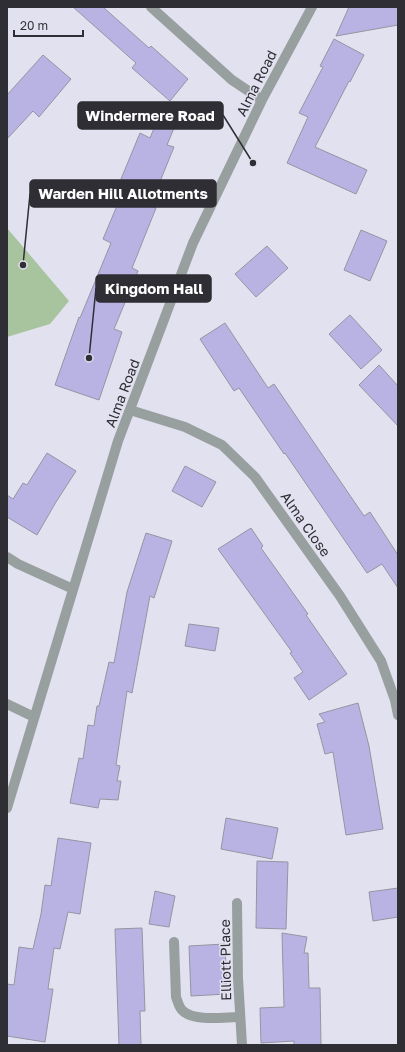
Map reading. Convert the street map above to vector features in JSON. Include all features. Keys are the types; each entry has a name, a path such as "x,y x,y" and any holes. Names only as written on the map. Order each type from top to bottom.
{"street":[{"path":"151,7 232,80 262,100"},
{"name":"Alma Road","path":"7,808 118,441 193,243 262,100 312,7"},
{"name":"Alma Close","path":"130,410 185,426 222,445 255,476 340,596 380,661 395,700 398,715"},
{"path":"7,557 18,564 74,589"},
{"path":"7,704 34,717"},
{"name":"Elliott Place","path":"237,903 242,1045"},
{"name":"Elliott Place","path":"174,942 176,997 178,1005 184,1012 191,1016 200,1018 240,1017"}],"green space":[{"path":"7,228 69,301 50,324 7,337"}],"building":[{"path":"73,7 103,7 149,48 151,46 188,79 170,101 132,68 136,63"},
{"path":"349,7 398,7 398,25 336,36"},
{"path":"334,39 364,55 315,147 367,170 356,194 287,163 308,117 299,113 323,67 320,66"},
{"path":"43,55 71,79 39,117 33,111 7,139 7,95"},
{"path":"157,121 174,128 167,145 174,147 150,206 156,208 132,268 138,271 114,329 122,332 99,400 55,385 79,317 80,318 111,243 103,239 127,182 121,179 140,133 150,138"},
{"path":"361,230 387,241 370,281 344,270"},
{"path":"267,246 288,268 256,297 235,274"},
{"path":"350,315 382,350 361,369 329,334"},
{"path":"225,323 268,388 274,384 364,516 370,512 398,555 398,588 382,564 367,573 239,388 234,391 200,339"},
{"path":"379,365 398,386 398,426 359,385"},
{"path":"47,453 76,471 37,535 7,517 7,495 13,499 23,483 27,485"},
{"path":"185,466 216,482 202,507 172,491"},
{"path":"251,528 263,546 261,548 308,614 306,615 347,674 309,700 294,678 303,672 290,653 292,652 218,549"},
{"path":"146,533 172,541 154,598 150,596 132,693 127,691 116,765 120,766 117,781 121,781 118,800 100,799 98,808 70,803 79,758 83,759 88,725 94,726 97,706 99,706 109,662 114,663 127,592"},
{"path":"189,624 219,628 215,651 185,646"},
{"path":"358,703 369,746 383,829 346,835 333,752 325,754 317,724 325,722 319,714"},
{"path":"226,818 278,828 272,859 221,849"},
{"path":"58,838 91,843 80,914 68,912 60,949 54,948 48,989 53,989 45,1042 7,1036 7,984 14,985 19,947 33,949 41,914 45,885 51,886"},
{"path":"257,861 288,862 286,929 256,928"},
{"path":"398,888 398,917 373,921 369,892"},
{"path":"155,891 175,896 169,927 149,924"},
{"path":"142,928 145,1011 140,1011 141,1045 119,1045 115,929"},
{"path":"282,933 307,937 304,953 308,953 309,988 320,988 321,1045 294,1045 294,1041 261,1043 260,1008 284,1007"},
{"path":"225,944 227,994 191,996 189,946"}],"place":[{"name":"Windermere Road","path":"253,163"},
{"name":"Warden Hill Allotments","path":"23,265"},
{"name":"Kingdom Hall","path":"89,358"}]}
